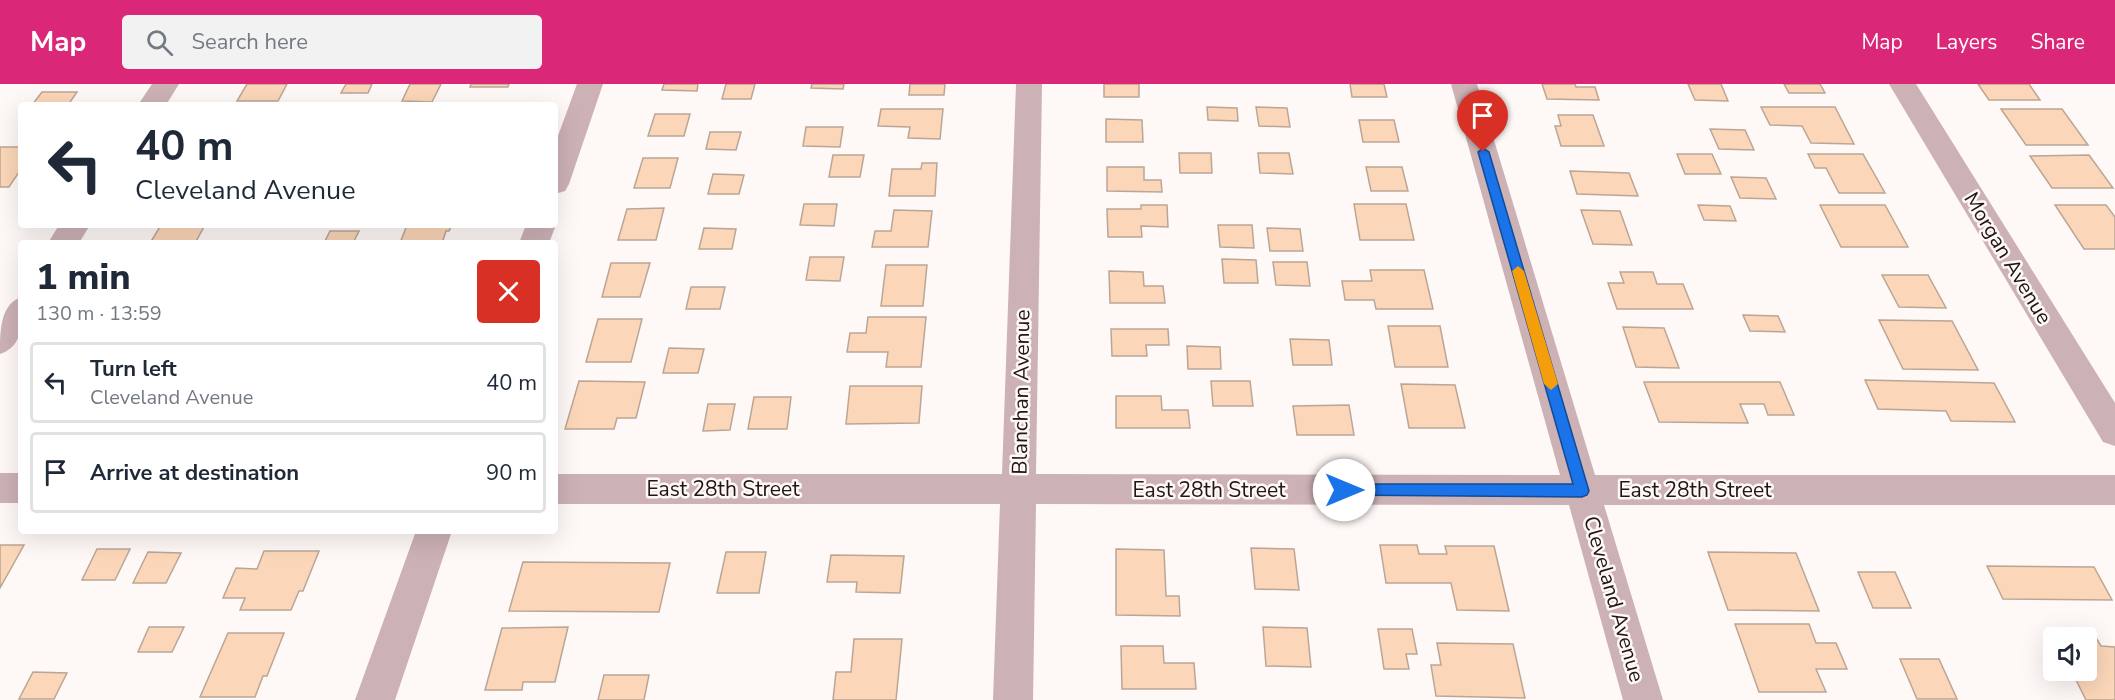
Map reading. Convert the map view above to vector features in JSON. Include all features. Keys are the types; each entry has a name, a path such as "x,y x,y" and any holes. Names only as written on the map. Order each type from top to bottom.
{"street":[{"path":"154,102 166,84"},
{"path":"558,175 590,84"},
{"name":"Blanchan Avenue","path":"1013,700 1029,84"},
{"name":"Cleveland Avenue","path":"1464,84 1643,700"},
{"name":"Morgan Avenue","path":"1902,84 2115,432"},
{"path":"0,341 18,314"},
{"path":"0,488 18,488"},
{"name":"East 28th Street","path":"558,489 2115,490"},
{"path":"375,700 433,534"}],"building":[{"path":"247,84 287,84 278,101 237,101"},
{"path":"346,84 372,84 368,93 341,93"},
{"path":"410,84 441,84 432,102 402,101"},
{"path":"471,84 509,84 508,87 470,87"},
{"path":"664,84 698,84 697,91 662,90"},
{"path":"726,84 755,84 751,99 722,99"},
{"path":"812,84 844,84 843,89 811,88"},
{"path":"910,84 945,84 944,95 909,95"},
{"path":"1104,84 1139,84 1139,97 1104,97"},
{"path":"1350,84 1384,84 1387,97 1352,97"},
{"path":"1542,84 1575,84 1576,87 1595,87 1599,100 1547,99"},
{"path":"1688,84 1721,84 1728,101 1695,100"},
{"path":"1784,84 1820,84 1825,93 1789,93"},
{"path":"1978,84 2029,84 2040,100 1989,100"},
{"path":"42,92 77,92 70,102 34,102"},
{"path":"1207,107 1237,108 1238,121 1208,120"},
{"path":"1256,107 1287,108 1290,127 1259,126"},
{"path":"1761,107 1835,107 1854,144 1811,143 1802,126 1770,125"},
{"path":"881,109 943,109 940,139 908,138 910,127 878,126"},
{"path":"2001,109 2062,109 2088,145 2026,145"},
{"path":"655,114 690,114 684,136 648,136"},
{"path":"1558,115 1593,115 1604,146 1561,146 1555,126 1561,126"},
{"path":"1106,119 1142,120 1143,142 1106,142"},
{"path":"1359,120 1394,120 1399,142 1363,142"},
{"path":"806,127 843,127 840,147 803,146"},
{"path":"1710,129 1745,130 1754,150 1719,149"},
{"path":"710,132 741,132 736,150 706,149"},
{"path":"0,147 18,147 18,174 9,187 0,187"},
{"path":"1179,153 1211,153 1212,173 1180,173"},
{"path":"1258,153 1289,153 1293,174 1260,173"},
{"path":"1677,154 1712,154 1721,174 1685,174"},
{"path":"1808,154 1863,154 1885,193 1839,193 1826,168 1815,168"},
{"path":"833,155 864,155 860,177 829,177"},
{"path":"2089,155 2113,188 2052,188 2030,156"},
{"path":"643,158 678,158 670,188 634,188"},
{"path":"922,163 937,163 935,196 889,196 892,169 921,169"},
{"path":"1107,167 1144,167 1144,180 1161,180 1162,192 1107,191"},
{"path":"1366,167 1402,167 1408,191 1371,191"},
{"path":"1570,171 1629,173 1638,196 1577,194"},
{"path":"713,174 744,175 739,194 708,194"},
{"path":"1731,177 1766,178 1776,199 1740,198"},
{"path":"804,204 837,204 834,226 800,225"},
{"path":"1354,204 1406,204 1414,240 1360,240"},
{"path":"1141,205 1167,205 1168,227 1141,226 1142,237 1108,237 1107,209 1141,209"},
{"path":"1698,205 1730,206 1736,221 1704,220"},
{"path":"1820,205 1885,205 1908,247 1841,247"},
{"path":"2055,205 2106,205 2115,217 2115,249 2084,249"},
{"path":"664,208 656,240 618,240 627,209"},
{"path":"894,210 932,211 928,247 872,247 875,231 891,231"},
{"path":"1581,210 1620,211 1632,245 1593,244"},
{"path":"1218,225 1252,225 1254,248 1220,247"},
{"path":"159,228 203,228 197,240 152,240"},
{"path":"406,228 450,228 446,231 443,240 401,240"},
{"path":"704,228 736,229 732,249 699,249"},
{"path":"1267,228 1300,229 1303,251 1270,251"},
{"path":"330,231 359,231 354,240 326,240"},
{"path":"810,257 844,257 840,281 806,280"},
{"path":"1222,259 1256,260 1258,283 1224,283"},
{"path":"1273,262 1307,262 1310,286 1276,285"},
{"path":"611,263 650,263 640,297 602,297"},
{"path":"886,265 927,265 923,306 881,306"},
{"path":"1370,270 1424,270 1433,309 1376,309 1374,300 1345,300 1342,281 1372,281"},
{"path":"1109,271 1143,272 1144,286 1163,286 1165,303 1110,303"},
{"path":"1620,272 1653,272 1657,284 1683,284 1693,309 1617,309 1608,283 1624,283"},
{"path":"1882,275 1928,275 1946,308 1899,307"},
{"path":"691,287 725,287 720,309 686,309"},
{"path":"1743,315 1778,316 1785,332 1750,331"},
{"path":"868,317 926,317 921,367 886,367 888,352 847,352 850,333 866,333"},
{"path":"598,319 642,319 631,362 586,362"},
{"path":"1879,320 1952,321 1978,370 1903,369"},
{"path":"1388,326 1440,326 1448,367 1395,367"},
{"path":"1623,327 1664,328 1679,368 1636,367"},
{"path":"1111,329 1168,329 1169,345 1146,345 1147,356 1112,356"},
{"path":"1290,339 1329,340 1332,365 1293,365"},
{"path":"1187,346 1220,347 1221,369 1188,369"},
{"path":"669,348 704,349 698,373 663,373"},
{"path":"1865,380 1994,383 2015,422 1951,421 1946,411 1878,409"},
{"path":"579,381 645,382 636,418 617,418 614,429 565,429"},
{"path":"1211,381 1250,381 1253,406 1213,406"},
{"path":"1644,382 1780,382 1794,415 1768,415 1764,404 1740,404 1748,423 1659,422"},
{"path":"1401,384 1455,385 1465,428 1409,428"},
{"path":"850,386 922,386 919,423 846,424"},
{"path":"1116,396 1161,396 1162,410 1188,410 1190,428 1116,428"},
{"path":"754,397 791,397 787,429 748,429"},
{"path":"708,404 735,404 730,430 703,431"},
{"path":"1349,405 1354,435 1297,435 1293,406"},
{"path":"0,545 24,545 0,588"},
{"path":"1380,545 1417,545 1419,554 1447,554 1445,546 1494,546 1509,611 1457,610 1451,583 1386,583"},
{"path":"1251,548 1294,549 1299,590 1255,589"},
{"path":"97,549 130,549 115,580 82,580"},
{"path":"1116,549 1164,550 1166,596 1179,596 1180,616 1116,615"},
{"path":"264,551 319,551 303,591 299,591 291,610 240,610 245,598 223,598 236,568 257,569"},
{"path":"148,552 181,553 166,583 133,583"},
{"path":"726,552 766,552 759,593 717,593"},
{"path":"1708,552 1796,553 1819,611 1728,610"},
{"path":"831,555 904,556 900,593 856,592 857,582 827,582"},
{"path":"523,562 670,563 659,612 509,611"},
{"path":"1987,566 2094,567 2112,600 2003,599"},
{"path":"1858,572 1895,572 1911,608 1873,608"},
{"path":"1735,624 1809,624 1816,643 1836,643 1847,669 1816,669 1826,692 1759,692"},
{"path":"149,627 184,627 172,652 138,652"},
{"path":"568,627 555,682 523,682 522,690 485,690 502,628"},
{"path":"1263,627 1307,628 1311,667 1266,666"},
{"path":"1378,629 1412,629 1417,654 1406,654 1409,669 1384,669"},
{"path":"228,633 284,633 267,676 263,676 255,697 200,697"},
{"path":"854,639 902,639 896,700 833,700 836,672 851,672"},
{"path":"2097,639 2101,646 2115,647 2115,700 2086,700 2076,681 2097,681"},
{"path":"1437,643 1513,644 1525,698 1436,696 1431,665 1441,665"},
{"path":"1121,646 1163,646 1164,663 1194,663 1196,689 1122,689"},
{"path":"1900,659 1939,659 1957,699 1917,699"},
{"path":"33,672 67,673 54,699 19,699"},
{"path":"604,675 649,675 644,700 598,700"}],"slow traffic":[{"path":"1518,271 1551,384"}],"route":[{"path":"1344,490 1582,491 1483,152"}]}
